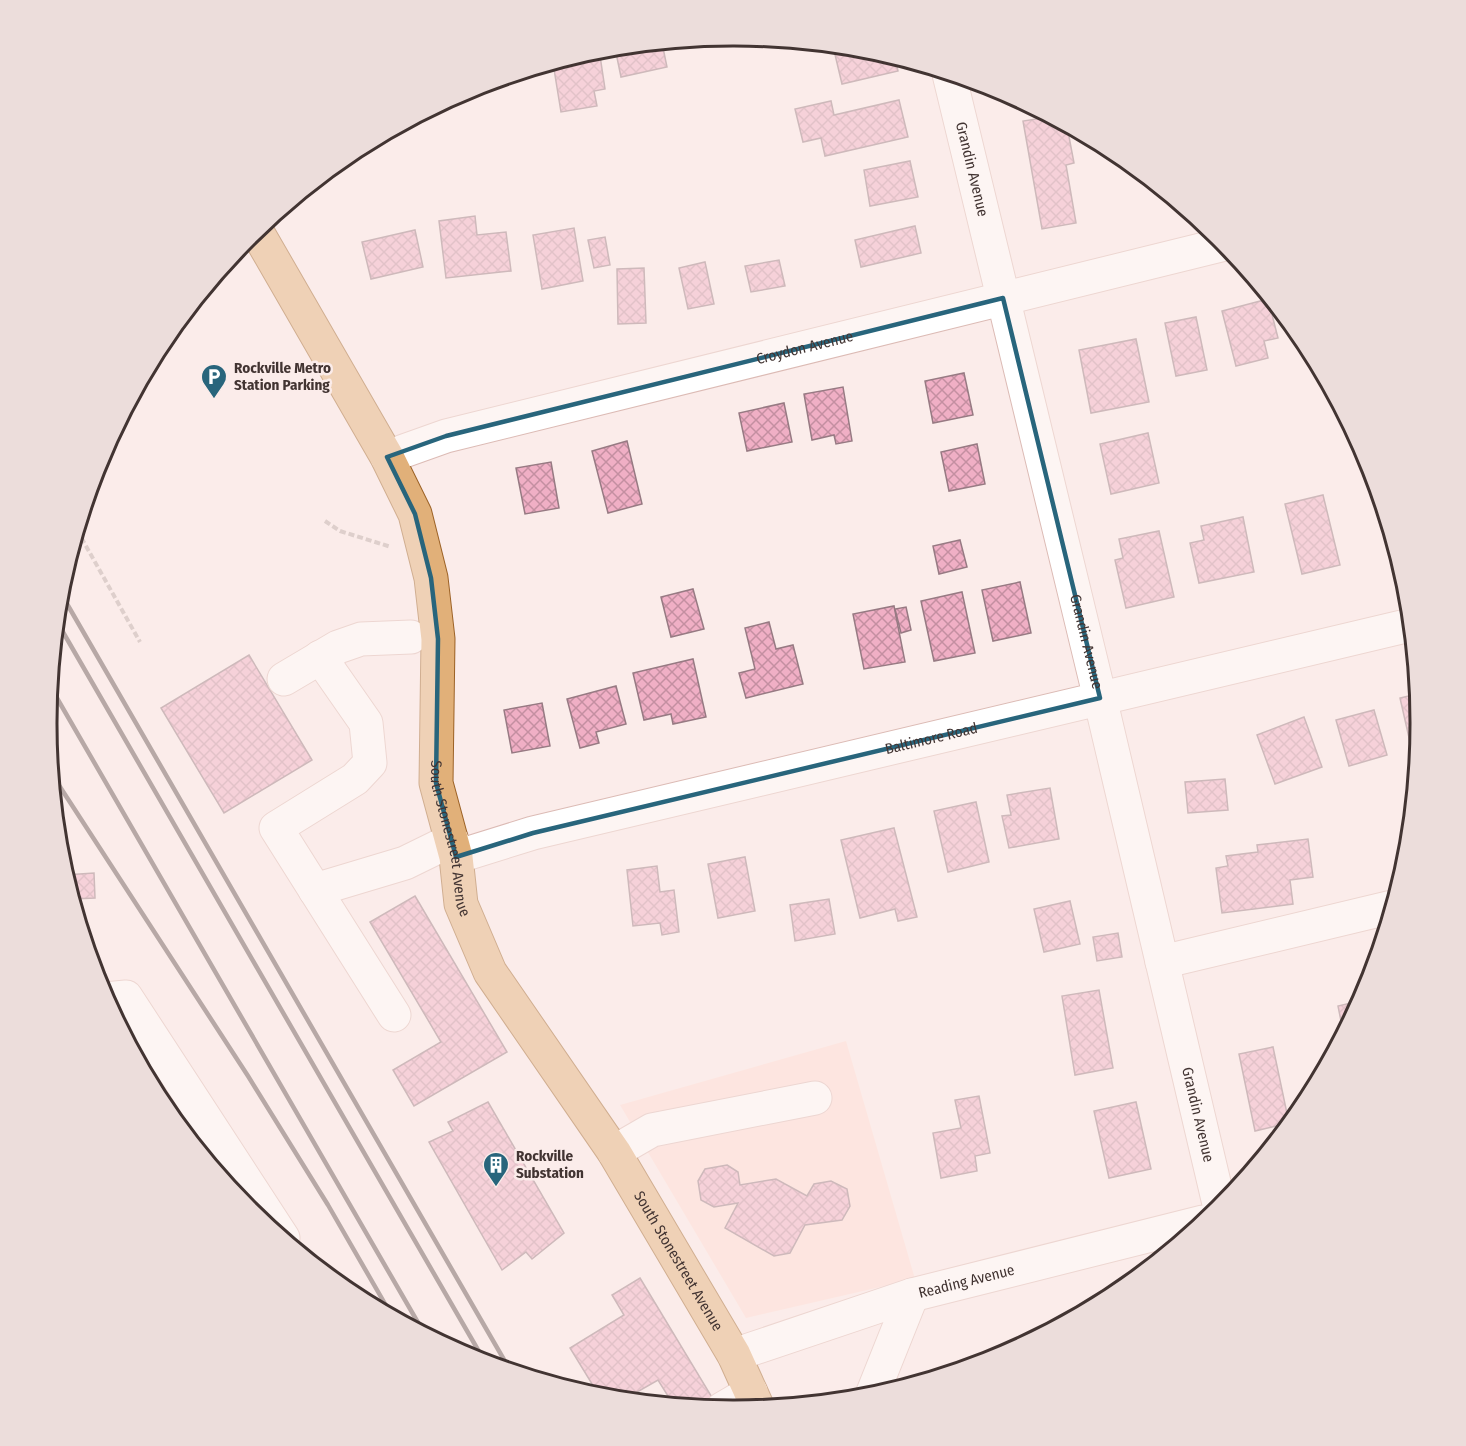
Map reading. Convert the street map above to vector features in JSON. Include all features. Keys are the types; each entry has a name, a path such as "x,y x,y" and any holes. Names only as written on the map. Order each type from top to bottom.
{"main road":[{"name":"South Stonestreet Avenue","path":"261,239 387,457 415,514 430,578 438,639 436,783 454,849 461,904 490,972 614,1152 734,1355 755,1399"}],"street":[{"name":"Grandin Avenue","path":"952,83 1217,1195"},
{"name":"Croydon Avenue","path":"387,457 446,436 1213,247"},
{"name":"Baltimore Road","path":"315,890 454,849 533,833 1403,627"},
{"path":"284,679 338,647 361,639 411,637"},
{"path":"320,657 366,723 370,763 356,779 276,828 394,1015"},
{"path":"1162,963 1383,909"},
{"path":"115,998 126,997 266,1211"},
{"path":"614,1152 652,1130 815,1098"},
{"name":"Reading Avenue","path":"734,1355 912,1295 1185,1227"},
{"path":"876,1384 912,1295"}],"path":[{"path":"325,521 340,531 396,548"},
{"path":"82,540 140,642"}],"highlighted area":[{"path":"1003,298 1100,698 533,833 456,857 436,783 438,639 431,578 415,514 387,457 446,436"}],"shaded area":[{"path":"846,1041 915,1279 746,1318 620,1105"}],"building":[{"path":"664,50 667,67 621,77 617,56"},
{"path":"835,54 897,67 898,71 842,84"},
{"path":"601,59 605,89 594,91 597,106 561,112 554,71"},
{"path":"899,100 908,137 825,156 821,138 803,142 795,109 831,101 834,115"},
{"path":"1037,119 1069,136 1074,163 1066,165 1076,223 1042,229 1023,121"},
{"path":"910,161 918,197 870,206 864,170"},
{"path":"475,216 477,235 506,232 511,271 446,278 439,221"},
{"path":"915,226 921,253 861,267 855,240"},
{"path":"574,228 583,281 542,289 533,235"},
{"path":"415,230 423,267 371,279 362,242"},
{"path":"605,237 610,265 594,268 588,240"},
{"path":"779,260 785,286 751,292 745,266"},
{"path":"705,262 714,304 688,309 679,268"},
{"path":"644,268 646,323 618,324 617,269"},
{"path":"1262,301 1272,313 1278,338 1264,341 1268,358 1236,366 1222,311"},
{"path":"1196,317 1207,370 1176,376 1165,323"},
{"path":"1136,339 1149,402 1091,413 1079,350"},
{"path":"964,373 973,415 933,423 925,381"},
{"path":"843,387 852,441 836,444 834,435 812,440 804,394"},
{"path":"784,403 792,442 747,451 739,413"},
{"path":"1148,433 1159,483 1111,494 1100,444"},
{"path":"627,441 642,504 608,513 592,451"},
{"path":"977,444 985,484 949,491 941,452"},
{"path":"551,462 559,508 525,514 516,468"},
{"path":"1323,495 1340,565 1302,574 1285,504"},
{"path":"1243,517 1254,572 1199,583 1190,543 1204,540 1201,526"},
{"path":"1159,531 1174,597 1126,608 1115,560 1123,558 1119,539"},
{"path":"960,540 967,567 939,574 933,546"},
{"path":"1020,582 1031,633 993,641 982,590"},
{"path":"693,589 704,629 671,637 661,597"},
{"path":"962,592 975,653 934,661 921,601"},
{"path":"894,606 905,662 864,669 853,614"},
{"path":"906,607 911,630 901,633 895,609"},
{"path":"769,622 776,649 793,645 803,684 746,698 739,673 755,669 745,628"},
{"path":"249,655 312,760 224,813 161,708"},
{"path":"693,659 706,717 673,724 671,714 644,720 633,673"},
{"path":"616,686 626,724 596,732 599,743 580,748 567,699"},
{"path":"1409,696 1409,739 1400,698"},
{"path":"542,703 550,746 512,753 504,710"},
{"path":"1374,710 1387,755 1349,766 1336,720"},
{"path":"1304,717 1322,767 1275,784 1257,735"},
{"path":"1225,779 1228,810 1188,813 1185,782"},
{"path":"1050,788 1059,839 1009,848 1002,816 1011,815 1007,795"},
{"path":"976,802 989,862 948,872 934,811"},
{"path":"894,828 917,917 898,921 895,909 860,918 841,840"},
{"path":"1308,839 1313,877 1290,880 1293,904 1222,913 1216,868 1228,866 1226,856 1258,852 1257,845"},
{"path":"745,857 755,911 718,918 708,864"},
{"path":"657,866 660,892 674,890 679,932 662,935 660,923 633,926 627,870"},
{"path":"94,873 95,898 80,899 74,874"},
{"path":"415,896 507,1052 414,1106 393,1070 441,1042 370,922"},
{"path":"829,899 835,934 795,941 790,905"},
{"path":"1070,901 1080,944 1044,952 1034,909"},
{"path":"1118,933 1122,957 1097,961 1093,937"},
{"path":"1099,990 1113,1068 1075,1075 1062,996"},
{"path":"1348,1004 1341,1020 1338,1006"},
{"path":"1273,1047 1287,1111 1276,1126 1255,1131 1239,1054"},
{"path":"979,1096 990,1153 975,1156 977,1171 941,1178 933,1133 961,1128 955,1100"},
{"name":"Rockville Substation","path":"488,1102 564,1233 532,1259 526,1252 502,1270 429,1142 453,1131 448,1122"},
{"path":"1136,1102 1151,1169 1109,1178 1094,1111"},
{"path":"727,1165 738,1172 740,1185 776,1179 807,1196 814,1184 831,1181 847,1189 850,1206 842,1220 805,1225 790,1253 774,1256 725,1228 738,1203 714,1207 701,1200 698,1181 705,1169"},
{"path":"640,1278 713,1399 668,1396 658,1380 636,1393 593,1385 570,1348 624,1315 612,1295"}],"railway":[{"path":"67,604 504,1359"},
{"path":"63,631 478,1349"},
{"path":"58,699 417,1321"},
{"path":"60,786 248,1076 328,1205 384,1302"}],"place":[{"name":"Rockville Metro Station Parking","path":"214,400"},
{"name":"Rockville Substation","path":"496,1188"}]}
